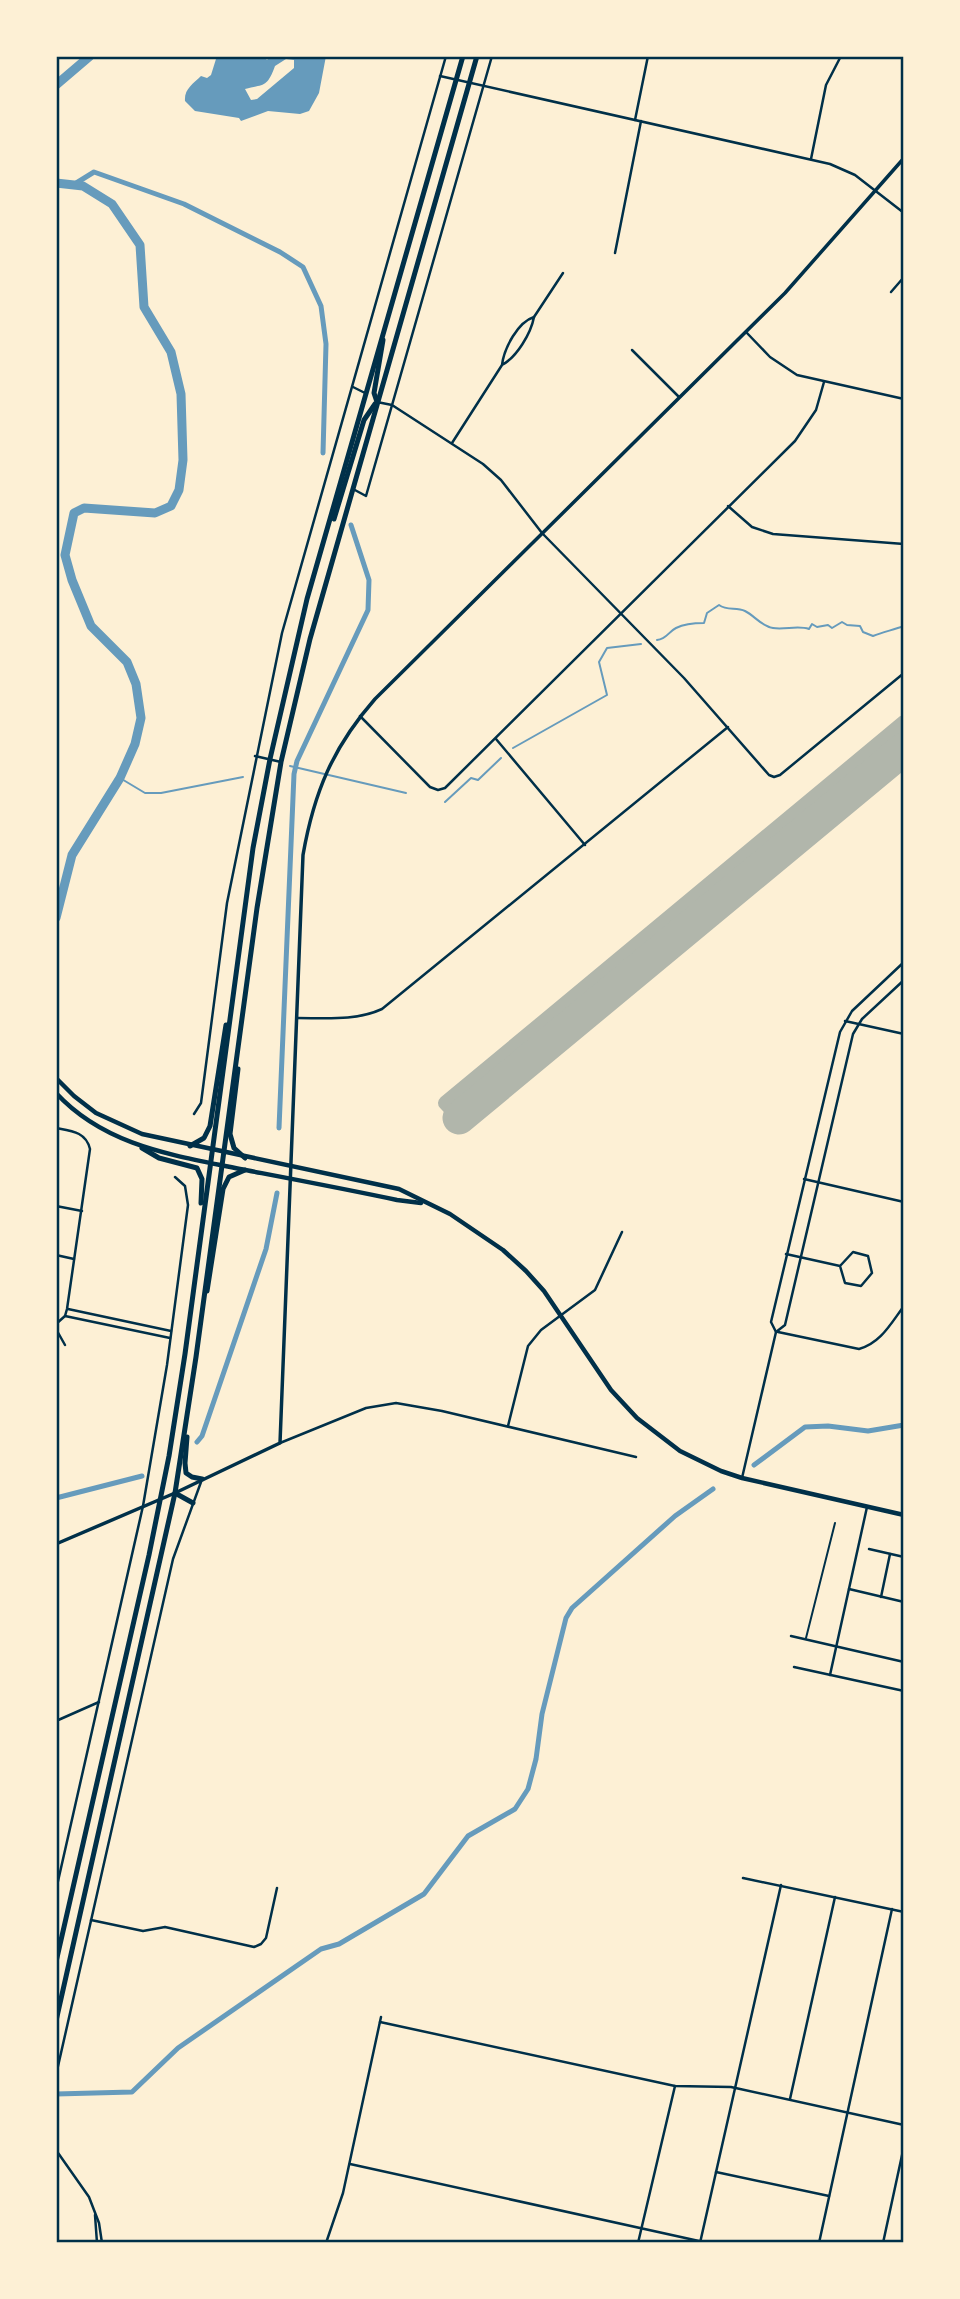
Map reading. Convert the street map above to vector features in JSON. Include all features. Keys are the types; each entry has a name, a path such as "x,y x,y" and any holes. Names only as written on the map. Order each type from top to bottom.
{"highway":[{"path":"56,1962 160,1499 185,1354 253,848 270,760 296,639 463,56"},
{"path":"56,2021 175,1493 259,894 281,762 310,639 477,56"},
{"path":"377,402 373,393 385,323"},
{"path":"319,559 340,502 364,420 377,402"},
{"path":"190,1146 204,1138 210,1126 223,1033 229,1015"},
{"path":"238,1041 238,1070 230,1134 234,1148 245,1158"},
{"path":"142,1148 159,1158 194,1167 201,1175 194,1280"},
{"path":"204,1301 210,1284 225,1183 233,1174 246,1170"},
{"path":"186,1426 185,1469 188,1475 202,1479"},
{"path":"175,1493 193,1503"}],"main road":[{"path":"56,1078 85,1105 113,1122 142,1134 211,1151 398,1189 450,1214 503,1250 526,1271 562,1316 611,1390 637,1418 680,1451 742,1478 904,1515"},
{"path":"56,1093 84,1119 142,1148 397,1200 426,1203"}],"street":[{"path":"194,1114 201,1103 227,903 282,633 446,56"},
{"path":"352,489 366,496 492,56"},
{"path":"635,120 648,56"},
{"path":"811,159 826,85 841,56"},
{"path":"440,76 811,159 843,169 876,189 904,213"},
{"path":"615,253 641,121"},
{"path":"280,1444 303,855 308,822 326,770 342,740 360,716 785,293 904,158"},
{"path":"452,444 502,365 510,360 563,273"},
{"path":"891,292 904,277"},
{"path":"502,365 503,355 524,320 534,317"},
{"path":"746,332 785,369 824,382 904,399"},
{"path":"632,350 680,397"},
{"path":"360,716 430,787 438,790 445,788 805,430 816,410 824,382"},
{"path":"352,386 365,393"},
{"path":"377,402 392,405 486,466 501,480 542,533 728,727 769,775 780,775 904,673"},
{"path":"728,506 752,527 773,534 904,544"},
{"path":"297,1018 345,1018 382,1009 728,727"},
{"path":"496,739 585,845"},
{"path":"255,756 281,762"},
{"path":"776,1332 771,1322 840,1032 858,1004 904,962"},
{"path":"742,1478 776,1332 785,1325 853,1034 859,1024 904,980"},
{"path":"845,1021 904,1034"},
{"path":"56,1128 81,1134 89,1145 82,1211 65,1316 56,1326 65,1345"},
{"path":"56,1890 143,1506 170,1338 188,1198 182,1181 175,1177"},
{"path":"804,1179 904,1202"},
{"path":"56,1206 82,1211"},
{"path":"508,1426 528,1346 541,1330 595,1290 622,1232"},
{"path":"853,1252 868,1256 872,1273 861,1286 853,1285 845,1283 839,1266 853,1252"},
{"path":"786,1254 839,1266"},
{"path":"56,1255 74,1259"},
{"path":"776,1332 859,1349 880,1338 904,1306"},
{"path":"66,1309 171,1331"},
{"path":"65,1316 170,1338"},
{"path":"56,1544 355,1412 388,1403 413,1404 636,1457"},
{"path":"56,2075 173,1559 202,1479"},
{"path":"830,1675 867,1507"},
{"path":"869,1549 904,1557"},
{"path":"881,1597 890,1554"},
{"path":"849,1589 904,1602"},
{"path":"791,1636 904,1662"},
{"path":"794,1667 904,1692"},
{"path":"56,1721 99,1702"},
{"path":"743,1878 904,1912"},
{"path":"700,2242 781,1885"},
{"path":"91,1920 143,1931 165,1927 257,1946 266,1938 277,1888"},
{"path":"790,2100 835,1897"},
{"path":"819,2243 892,1909"},
{"path":"326,2243 343,2193 381,2017"},
{"path":"380,2022 675,2086 735,2088 904,2125"},
{"path":"56,2042 63,2044"},
{"path":"638,2243 675,2086"},
{"path":"883,2243 904,2146"},
{"path":"56,2150 82,2186 95,2215 102,2243"},
{"path":"350,2164 708,2243"},
{"path":"715,2172 829,2196"},
{"path":"95,2215 97,2243"}],"lane":[{"path":"806,1639 835,1523"}],"water":[{"path":"219,56 264,56 267,60 270,56 326,56 319,93 309,111 300,114 268,111 241,121 239,118 195,111 185,101 186,93 192,84 201,76 207,78 211,75","holes":["286,59 294,60 294,68 257,99 251,100 245,89 264,84 275,66"]}],"waterway":[{"path":"56,85 90,56"},
{"path":"73,185 94,172 184,204 280,252 303,267 321,306 326,344 323,453"},
{"path":"56,183 83,186 112,204 140,245 144,307 171,352 181,394 183,460 179,490 171,506 155,513 84,508 74,513 65,555 72,580 91,626 127,662 136,684 141,718 135,744 120,778 72,855 56,918"},
{"path":"279,1128 294,774 297,761 368,610 369,580 351,525"},
{"path":"657,640 679,627 704,623 707,613 719,605 745,611 773,628 809,629 812,624 817,627 828,625 832,628 842,622 860,626 863,632 873,636 904,626"},
{"path":"513,748 607,695 599,662 607,648 641,644"},
{"path":"445,802 471,778 478,780 501,758"},
{"path":"290,766 406,793"},
{"path":"120,778 145,793 161,793 243,777"},
{"path":"197,1442 202,1436 266,1249 277,1193"},
{"path":"754,1465 805,1427 828,1426 868,1431 904,1425"},
{"path":"56,1498 142,1476"},
{"path":"56,2094 132,2092 178,2048 321,1949 339,1944 424,1894 468,1836 515,1809 528,1789 536,1759 542,1714 566,1618 572,1608 675,1516 713,1489"}],"taxiway":[{"path":"459,1118 445,1103 904,722"}],"runway":[{"path":"459,1118 904,749"}]}
